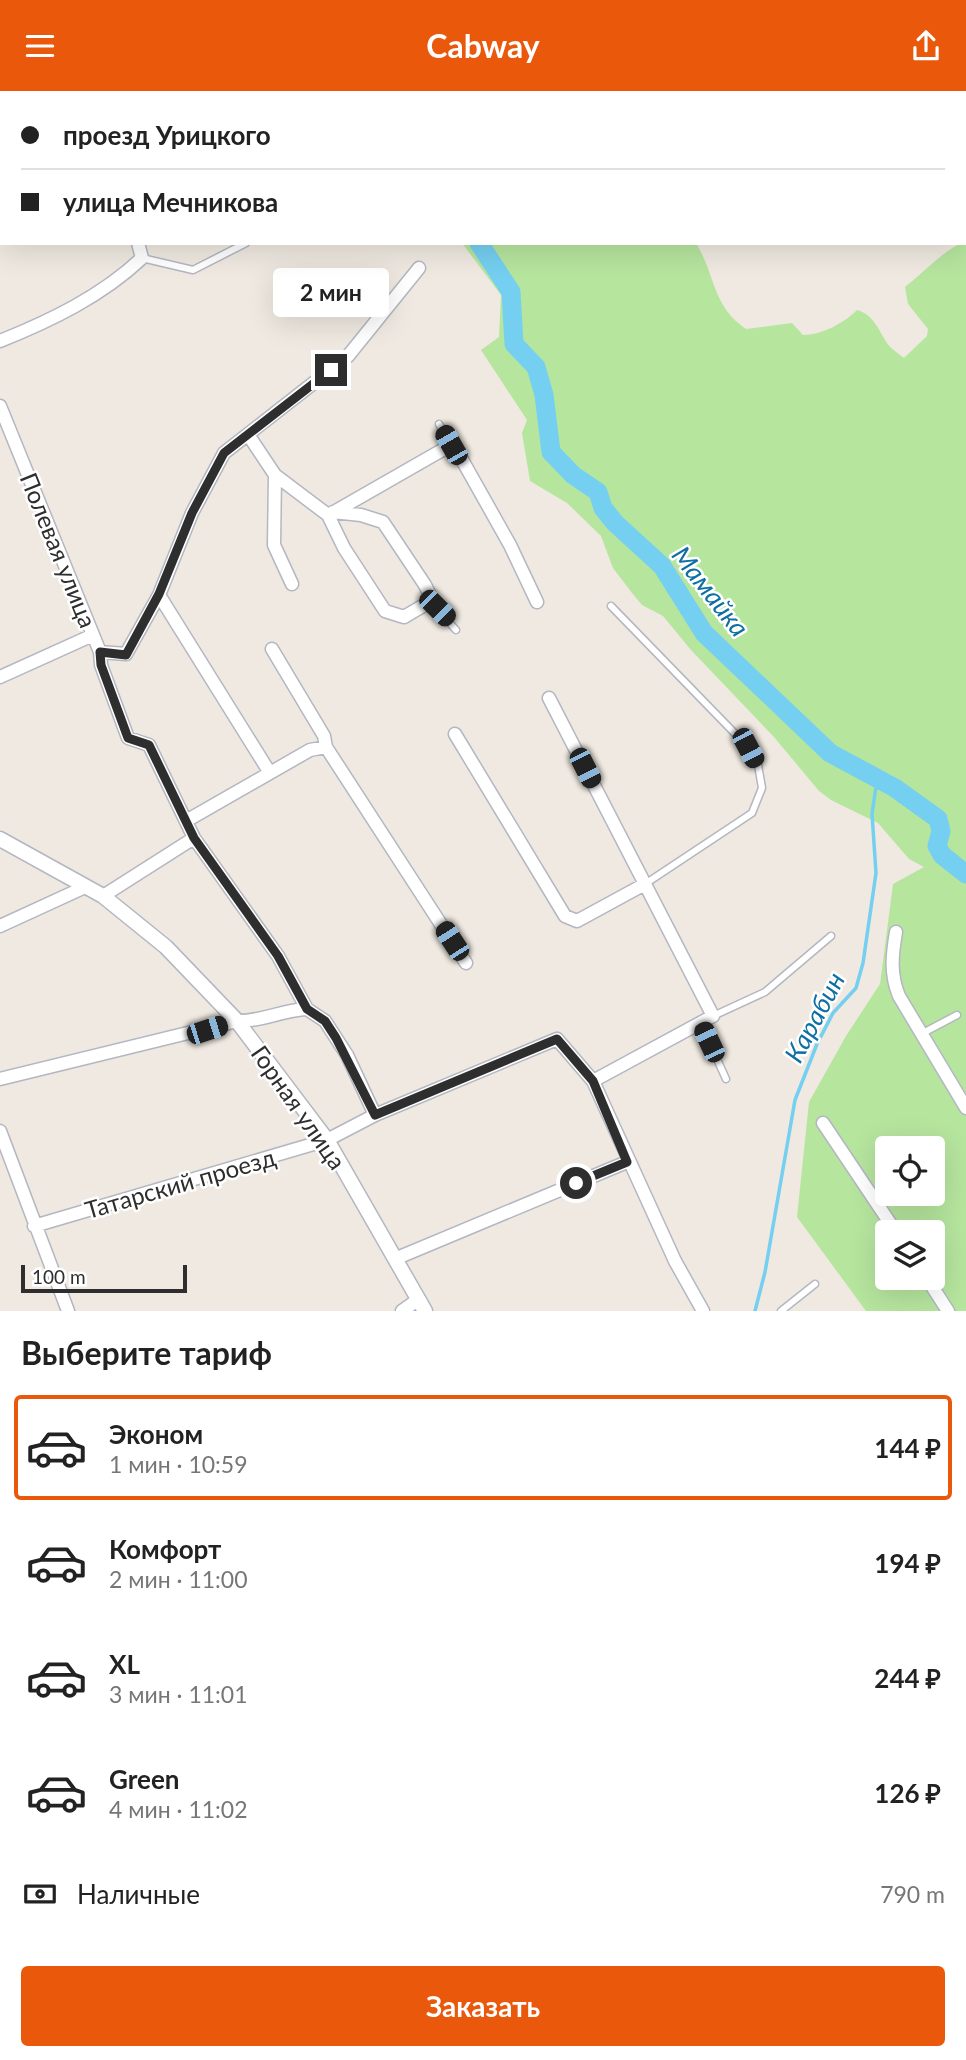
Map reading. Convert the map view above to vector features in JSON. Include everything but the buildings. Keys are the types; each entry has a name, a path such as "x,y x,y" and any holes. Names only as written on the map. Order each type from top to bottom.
{"street":[{"path":"0,341 51,321 130,269 142,258 139,245"},
{"path":"100,652 126,655 159,594 192,513 224,453 348,356 419,268"},
{"name":"Полевая улица","path":"0,406 100,652 101,665 128,738 149,745 194,838 278,956 307,1009 325,1021 375,1115"},
{"path":"249,436 275,475 330,514 344,548 385,611 404,617 426,604 430,595 425,585 383,522 361,515 330,514"},
{"path":"330,514 451,445 456,449 510,545 537,602"},
{"path":"275,475 274,545 292,585"},
{"path":"159,594 270,773"},
{"path":"0,677 93,635"},
{"path":"272,649 324,736 326,747 466,963"},
{"path":"549,698 713,1016 593,1081 627,1162 675,1261 703,1311"},
{"path":"455,734 565,916 576,921 645,884"},
{"path":"186,821 310,750 326,747"},
{"path":"103,897 194,838"},
{"name":"Горная улица","path":"0,839 103,897 166,947 237,1021 327,1140 422,1305"},
{"path":"0,926 85,887"},
{"path":"896,932 891,956 893,980 966,1108"},
{"path":"0,1079 237,1021 253,1021 286,1010 307,1009"},
{"name":"Татарский проезд","path":"34,1226 327,1140 375,1115 557,1039 593,1081"},
{"path":"823,1123 888,1220"},
{"path":"0,1131 68,1311"},
{"path":"397,1258 627,1162"},
{"path":"934,1290 948,1311"},
{"path":"404,1311 422,1305"}],"lane":[{"path":"142,258 193,270 242,245"},
{"path":"439,424 451,445"},
{"path":"426,604 437,608 456,630"},
{"path":"611,606 748,748 758,765 762,787 752,813 645,884"},
{"path":"713,1016 765,992 831,936"},
{"path":"922,1034 957,1015"},
{"path":"701,1024 726,1079"},
{"path":"781,1311 815,1284"}],"green space":[{"path":"464,245 697,245 727,311 746,329 792,323 803,335 818,333 846,319 857,310 872,319 888,345 904,358 927,336 928,329 908,304 905,287 942,255 958,245 966,245 966,1311 866,1311 797,1217 809,1102 846,1036 880,984 893,884 924,867 909,859 878,823 831,800 819,791 774,737 691,650 663,616 642,605 613,568 601,536 567,503 530,481 522,433 527,420 481,350 499,337 501,295"}],"waterway":[{"name":"Мамайка","path":"480,245 511,292 514,344 536,367 544,395 551,452 573,475 598,492 603,508 615,523 662,566 704,633 830,753 895,788 938,819 941,831 937,846 942,855 966,874"},
{"name":"Карабин","path":"755,1311 765,1272 795,1100 817,1044 833,1013 856,988 863,963 876,873 872,814 877,780"}],"route":[{"path":"331,370 224,453 192,513 159,594 126,655 100,652 101,665 128,738 149,745 194,838 278,956 307,1009 325,1021 346,1055 375,1115 557,1039 593,1081 627,1162 576,1183"}]}
